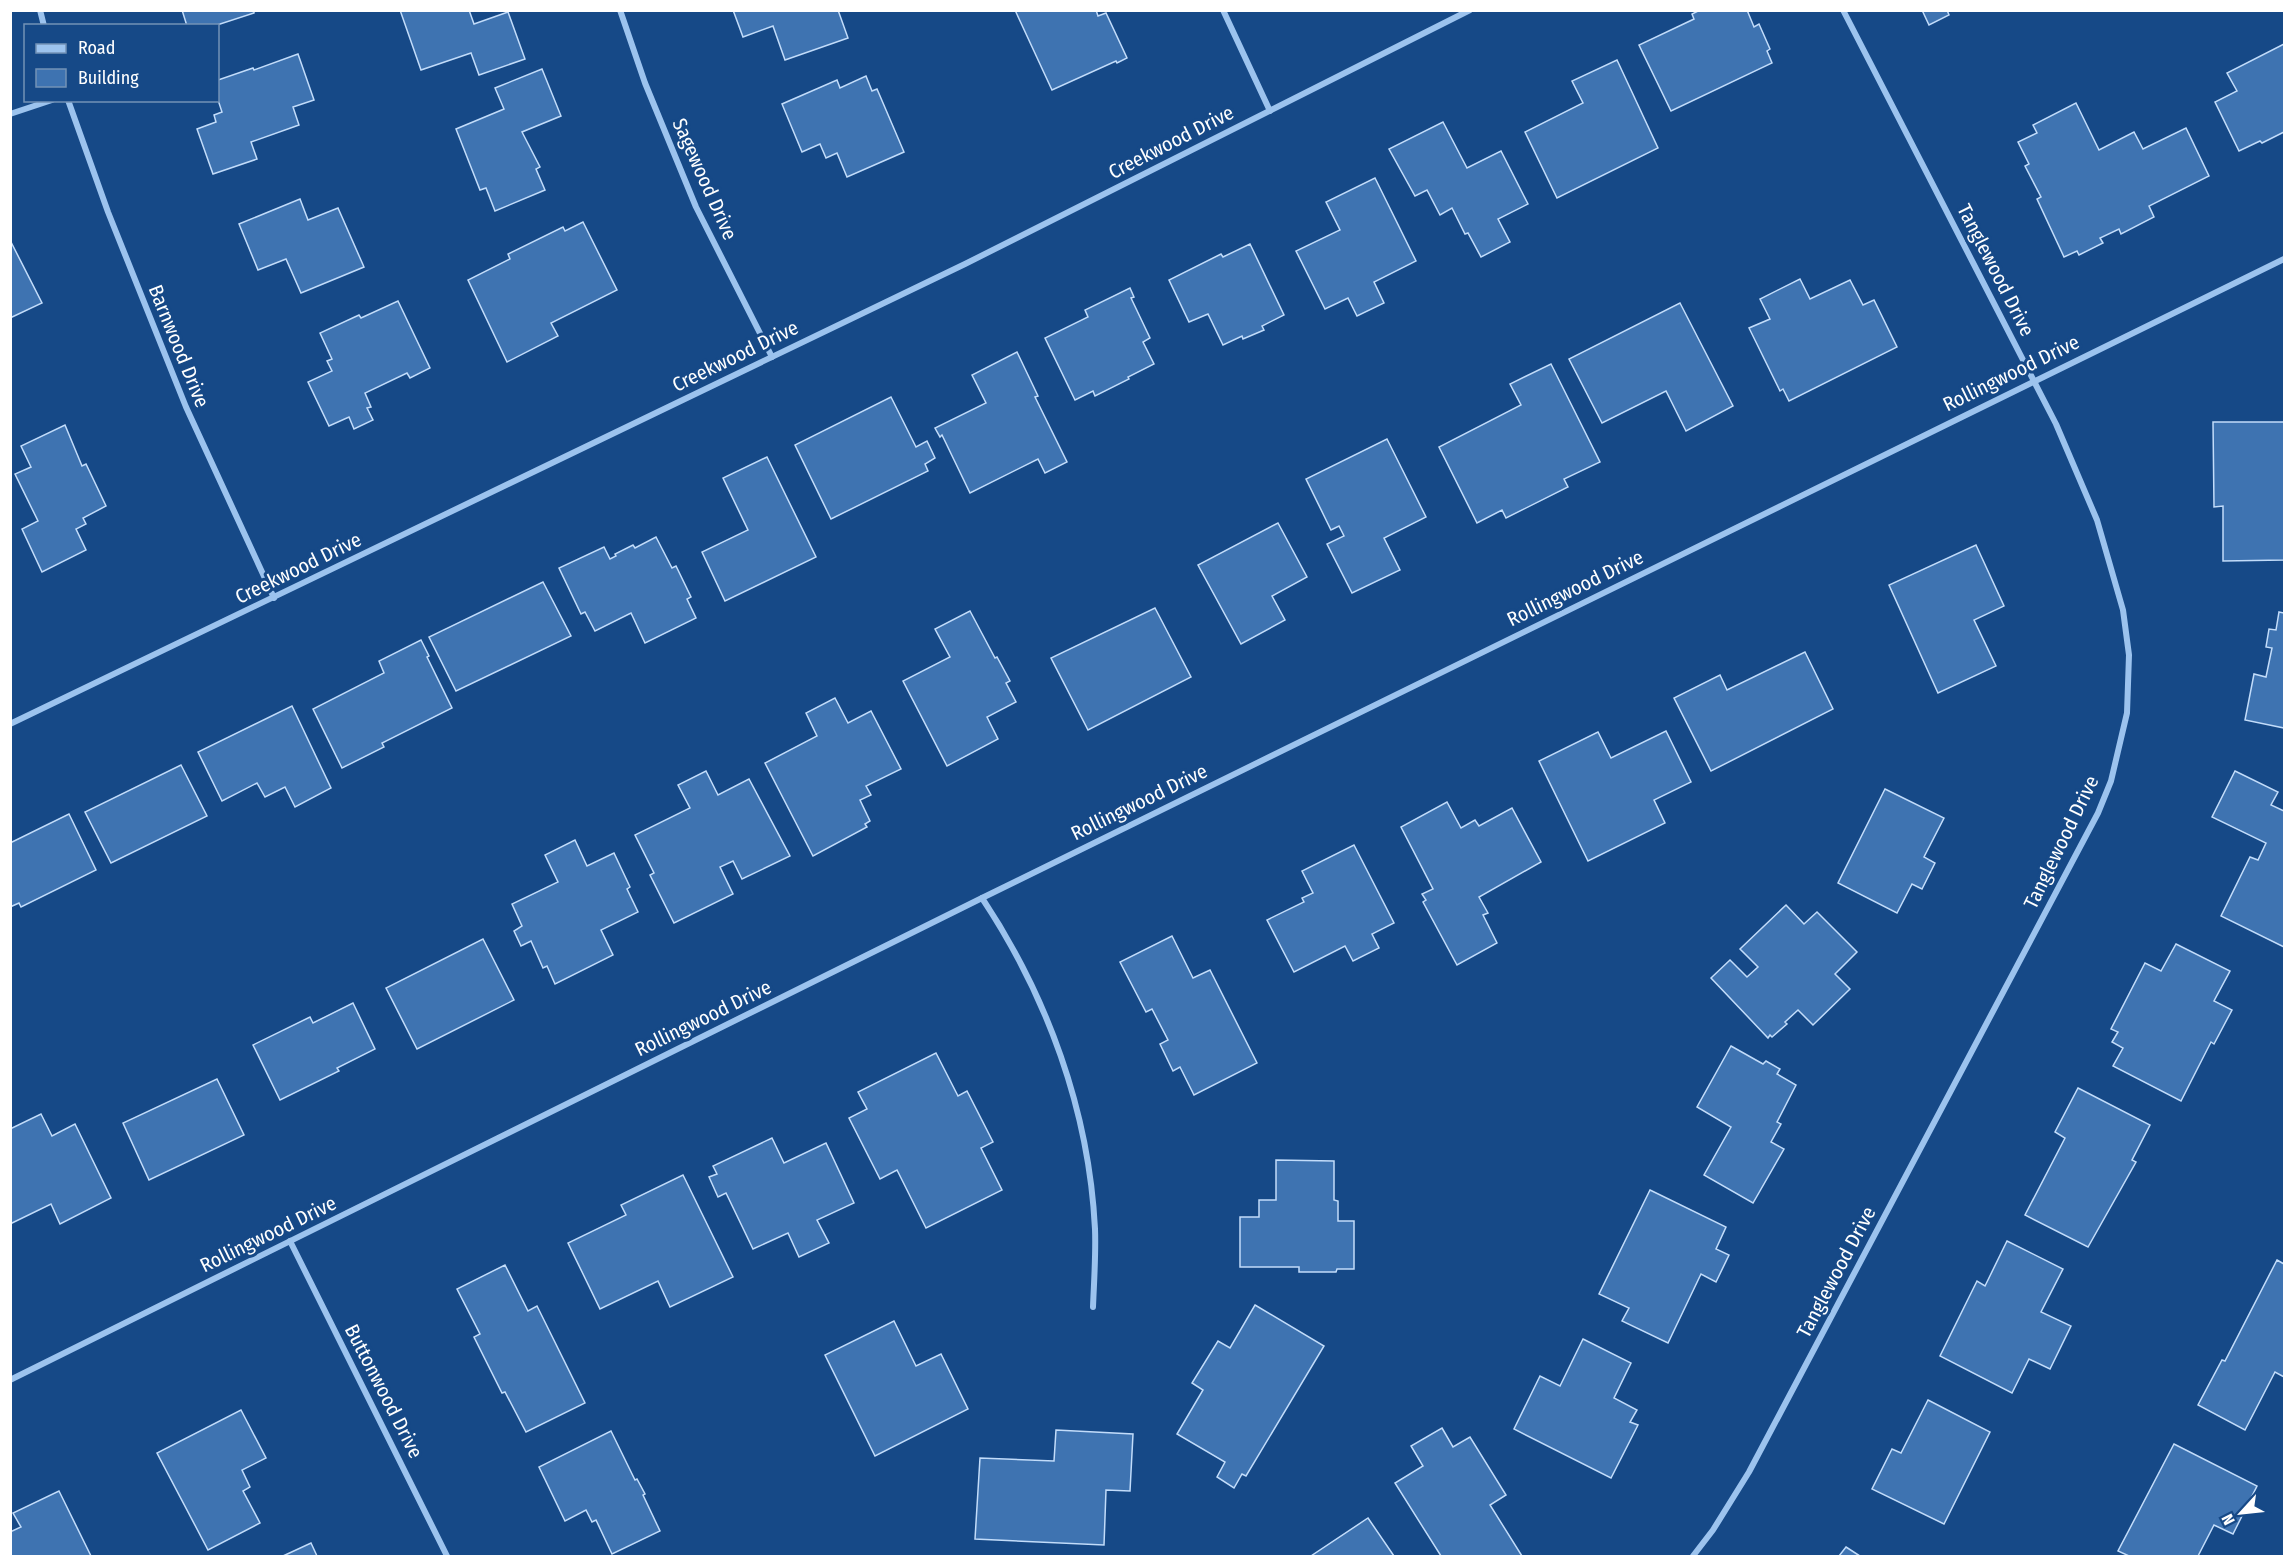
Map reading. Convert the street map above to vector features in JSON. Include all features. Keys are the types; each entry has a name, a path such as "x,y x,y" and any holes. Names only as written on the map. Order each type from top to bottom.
{"street":[{"name":"Sagewood Drive","path":"620,10 645,83 696,207 772,357"},
{"path":"1223,10 1270,111"},
{"name":"Creekwood Drive","path":"10,724 975,259 1470,10"},
{"name":"Tanglewood Drive","path":"1693,1557 1713,1530 1749,1472 2098,813 2111,781 2127,713 2129,655 2124,610 2097,520 2056,424 1843,10"},
{"path":"10,114 46,102"},
{"name":"Barnwood Drive","path":"69,102 108,212 186,407 274,598"},
{"name":"Rollingwood Drive","path":"10,1380 982,898 2284,259"},
{"path":"982,898 1006,935 1041,1004 1068,1076 1084,1140 1095,1228 1094,1307"},
{"name":"Buttonwood Drive","path":"290,1241 447,1557"}],"building":[{"path":"182,10 254,10 254,13 219,24 186,24"},
{"path":"400,10 469,10 474,24 508,12 525,59 479,75 471,53 421,70"},
{"path":"733,10 838,10 848,38 785,60 773,26 743,37"},
{"path":"1015,10 1096,10 1098,16 1106,13 1127,58 1052,90"},
{"path":"1700,10 1747,10 1754,27 1759,24 1770,49 1767,51 1772,63 1671,111 1639,45 1694,19 1692,14"},
{"path":"1922,10 1947,10 1949,15 1929,25"},
{"path":"2284,44 2284,132 2239,151 2215,102 2237,91 2227,73"},
{"path":"298,54 314,100 293,107 299,125 251,142 257,159 213,174 197,129 216,122 214,115 222,112 219,102 219,80 253,68 254,70"},
{"path":"1617,60 1658,148 1557,198 1525,132 1583,103 1572,81"},
{"path":"542,69 561,116 522,132 540,167 536,169 545,190 495,211 486,188 480,190 456,129 504,109 495,88"},
{"path":"866,76 872,91 877,89 904,152 847,177 837,153 826,158 820,144 802,152 782,104 837,80 840,88"},
{"path":"2076,103 2099,150 2134,132 2143,149 2186,128 2209,176 2149,206 2154,217 2121,234 2119,229 2100,238 2103,243 2079,255 2077,251 2064,257 2037,199 2041,197 2025,166 2029,164 2018,142 2037,133 2033,125"},
{"path":"1443,122 1467,168 1501,151 1528,204 1498,219 1510,242 1481,257 1468,233 1465,234 1452,208 1440,215 1427,190 1415,196 1389,149"},
{"path":"1375,178 1416,261 1374,282 1384,303 1357,316 1348,298 1325,309 1296,251 1340,230 1326,202"},
{"path":"300,199 308,220 338,208 364,267 301,293 286,259 258,270 239,224"},
{"path":"583,222 617,290 551,323 558,336 507,362 468,280 510,259 508,254 563,227 565,231"},
{"path":"10,243 42,303 10,318"},
{"path":"1250,244 1284,315 1262,326 1264,330 1243,339 1242,336 1223,345 1208,314 1189,322 1169,280 1221,254 1223,257"},
{"path":"1800,279 1810,299 1850,280 1863,305 1874,300 1897,347 1789,401 1783,389 1780,391 1749,328 1770,319 1760,299"},
{"path":"1130,288 1134,297 1131,298 1150,338 1143,342 1154,364 1095,396 1093,391 1075,400 1045,338 1088,317 1085,310"},
{"path":"398,301 430,368 410,378 407,373 365,393 371,407 367,408 373,420 354,429 349,417 329,426 308,382 332,371 327,361 332,359 320,333 359,315 361,318"},
{"path":"1680,303 1733,406 1686,431 1666,391 1602,423 1569,359"},
{"path":"1017,352 1038,396 1035,397 1067,462 1045,473 1038,459 970,493 942,435 940,437 935,428 986,403 972,375"},
{"path":"1551,364 1600,462 1564,479 1568,487 1506,518 1502,510 1477,523 1439,447 1521,405 1510,384"},
{"path":"891,397 916,447 927,441 935,458 925,464 928,471 831,519 795,445"},
{"path":"2213,422 2284,422 2284,560 2223,561 2223,506 2214,507"},
{"path":"65,425 82,466 86,464 106,506 83,518 86,524 76,529 86,550 42,572 22,529 38,521 15,474 31,467 21,446"},
{"path":"1387,439 1426,517 1384,538 1400,570 1352,593 1327,544 1344,536 1339,526 1331,530 1306,479"},
{"path":"767,457 816,557 725,601 702,552 748,530 723,478"},
{"path":"1278,523 1307,577 1272,596 1285,620 1241,644 1198,565"},
{"path":"656,537 672,568 676,566 691,597 687,599 696,618 645,643 631,613 595,631 585,612 581,614 559,568 604,547 610,559 633,545 635,548"},
{"path":"1976,545 2004,606 1974,620 1996,666 1938,693 1889,585"},
{"path":"543,582 571,636 456,691 429,637"},
{"path":"1155,608 1191,677 1088,730 1051,658"},
{"path":"970,611 1010,681 1006,683 1016,702 987,717 998,739 947,766 903,681 950,657 935,629"},
{"path":"2279,612 2284,613 2284,728 2245,720 2254,674 2266,677 2272,648 2266,647 2269,629 2276,630"},
{"path":"421,640 452,708 382,743 384,747 342,768 313,709 384,673 379,661"},
{"path":"1805,652 1833,709 1711,771 1674,698 1720,675 1727,690"},
{"path":"835,698 848,723 871,711 901,769 866,786 871,795 860,800 870,821 865,824 867,827 813,856 765,763 817,736 806,713"},
{"path":"292,706 331,788 295,807 285,787 265,797 257,783 222,801 198,752"},
{"path":"1666,731 1691,782 1654,800 1665,823 1588,861 1539,761 1598,732 1611,758"},
{"path":"181,765 207,816 111,863 85,812"},
{"path":"706,771 718,795 749,779 790,856 742,879 733,861 720,867 733,894 674,923 650,875 654,873 635,835 690,808 678,785"},
{"path":"2235,771 2278,792 2271,805 2284,811 2284,947 2221,916 2250,857 2258,860 2266,843 2212,817"},
{"path":"1885,789 1944,818 1924,857 1935,863 1922,889 1912,884 1897,913 1838,883"},
{"path":"1447,802 1461,828 1475,820 1479,826 1512,808 1541,862 1479,897 1488,913 1483,915 1497,943 1457,965 1423,902 1426,900 1422,894 1433,889 1401,827"},
{"path":"69,814 96,870 21,907 19,903 10,907 10,843"},
{"path":"575,840 587,866 614,853 630,887 627,889 638,912 601,930 613,955 555,984 547,966 543,968 531,941 521,946 514,931 522,926 512,904 558,882 545,855"},
{"path":"1354,845 1394,923 1372,934 1379,948 1353,961 1345,946 1294,972 1267,920 1304,902 1302,898 1313,893 1302,871"},
{"path":"1786,905 1804,924 1817,912 1857,952 1835,974 1850,989 1813,1025 1798,1010 1785,1022 1787,1024 1768,1038 1711,978 1730,960 1747,977 1758,967 1740,949"},
{"path":"1172,936 1193,978 1210,970 1257,1063 1194,1095 1180,1067 1173,1071 1160,1044 1168,1040 1152,1009 1146,1012 1120,962"},
{"path":"483,939 514,1000 417,1049 386,988"},
{"path":"2176,944 2230,971 2214,1001 2232,1010 2214,1044 2211,1042 2181,1101 2113,1066 2123,1048 2112,1042 2118,1032 2111,1029 2145,963 2161,971"},
{"path":"353,1003 375,1049 337,1068 339,1071 280,1100 253,1045 310,1017 313,1023"},
{"path":"1731,1046 1763,1064 1766,1061 1780,1069 1777,1074 1796,1085 1777,1122 1781,1124 1771,1142 1784,1149 1753,1203 1704,1175 1731,1127 1697,1107"},
{"path":"936,1053 958,1096 967,1091 993,1142 981,1148 1002,1190 926,1228 897,1170 880,1179 849,1118 867,1109 858,1092"},
{"path":"217,1079 244,1135 149,1180 123,1123"},
{"path":"2078,1088 2150,1125 2132,1160 2136,1162 2088,1247 2025,1215 2065,1138 2055,1132"},
{"path":"41,1114 52,1136 75,1124 111,1198 60,1224 51,1204 10,1224 10,1129"},
{"path":"772,1138 784,1163 826,1143 854,1203 817,1220 829,1243 799,1257 788,1233 753,1249 726,1193 718,1197 709,1177 717,1174 713,1166"},
{"path":"1276,1160 1334,1161 1334,1200 1338,1201 1338,1221 1354,1221 1354,1269 1337,1269 1336,1272 1299,1272 1299,1267 1240,1267 1240,1217 1259,1217 1259,1200 1276,1200"},
{"path":"683,1175 733,1277 670,1307 658,1281 600,1309 568,1243 626,1215 621,1205"},
{"path":"1650,1190 1726,1227 1716,1249 1729,1255 1716,1282 1701,1274 1668,1343 1622,1321 1629,1308 1599,1294"},
{"path":"2007,1241 2063,1269 2041,1312 2071,1326 2050,1369 2029,1359 2012,1393 1940,1356 1977,1281 1985,1286"},
{"path":"2277,1260 2284,1264 2284,1377 2275,1372 2245,1430 2198,1405 2222,1360 2225,1361"},
{"path":"505,1265 528,1311 537,1306 585,1403 526,1432 505,1392 502,1393 474,1337 480,1334 457,1289"},
{"path":"1255,1305 1324,1346 1246,1476 1242,1474 1234,1488 1217,1477 1225,1462 1177,1434 1203,1390 1192,1383 1218,1341 1230,1348"},
{"path":"894,1321 916,1366 941,1354 968,1409 875,1456 825,1355"},
{"path":"1583,1339 1631,1363 1614,1398 1637,1410 1630,1422 1638,1425 1611,1478 1514,1429 1540,1376 1560,1386"},
{"path":"1928,1400 1990,1432 1944,1524 1872,1489 1892,1449 1901,1453"},
{"path":"241,1410 266,1458 242,1470 250,1487 243,1491 260,1523 208,1550 157,1453"},
{"path":"1442,1428 1453,1447 1470,1437 1506,1495 1490,1505 1522,1556 1441,1556 1395,1483 1423,1466 1411,1446"},
{"path":"1056,1430 1133,1434 1130,1491 1106,1490 1104,1545 975,1539 980,1458 1054,1461"},
{"path":"611,1431 635,1480 637,1479 645,1494 643,1495 660,1531 612,1554 596,1520 592,1522 586,1510 565,1521 539,1467"},
{"path":"2174,1444 2257,1486 2233,1534 2214,1525 2198,1556 2129,1556 2118,1551"},
{"path":"59,1491 91,1556 10,1556 10,1532 21,1527 13,1513"},
{"path":"1368,1518 1394,1556 1311,1556"},
{"path":"311,1543 317,1556 283,1556"},
{"path":"1846,1547 1860,1556 1839,1556"}]}
